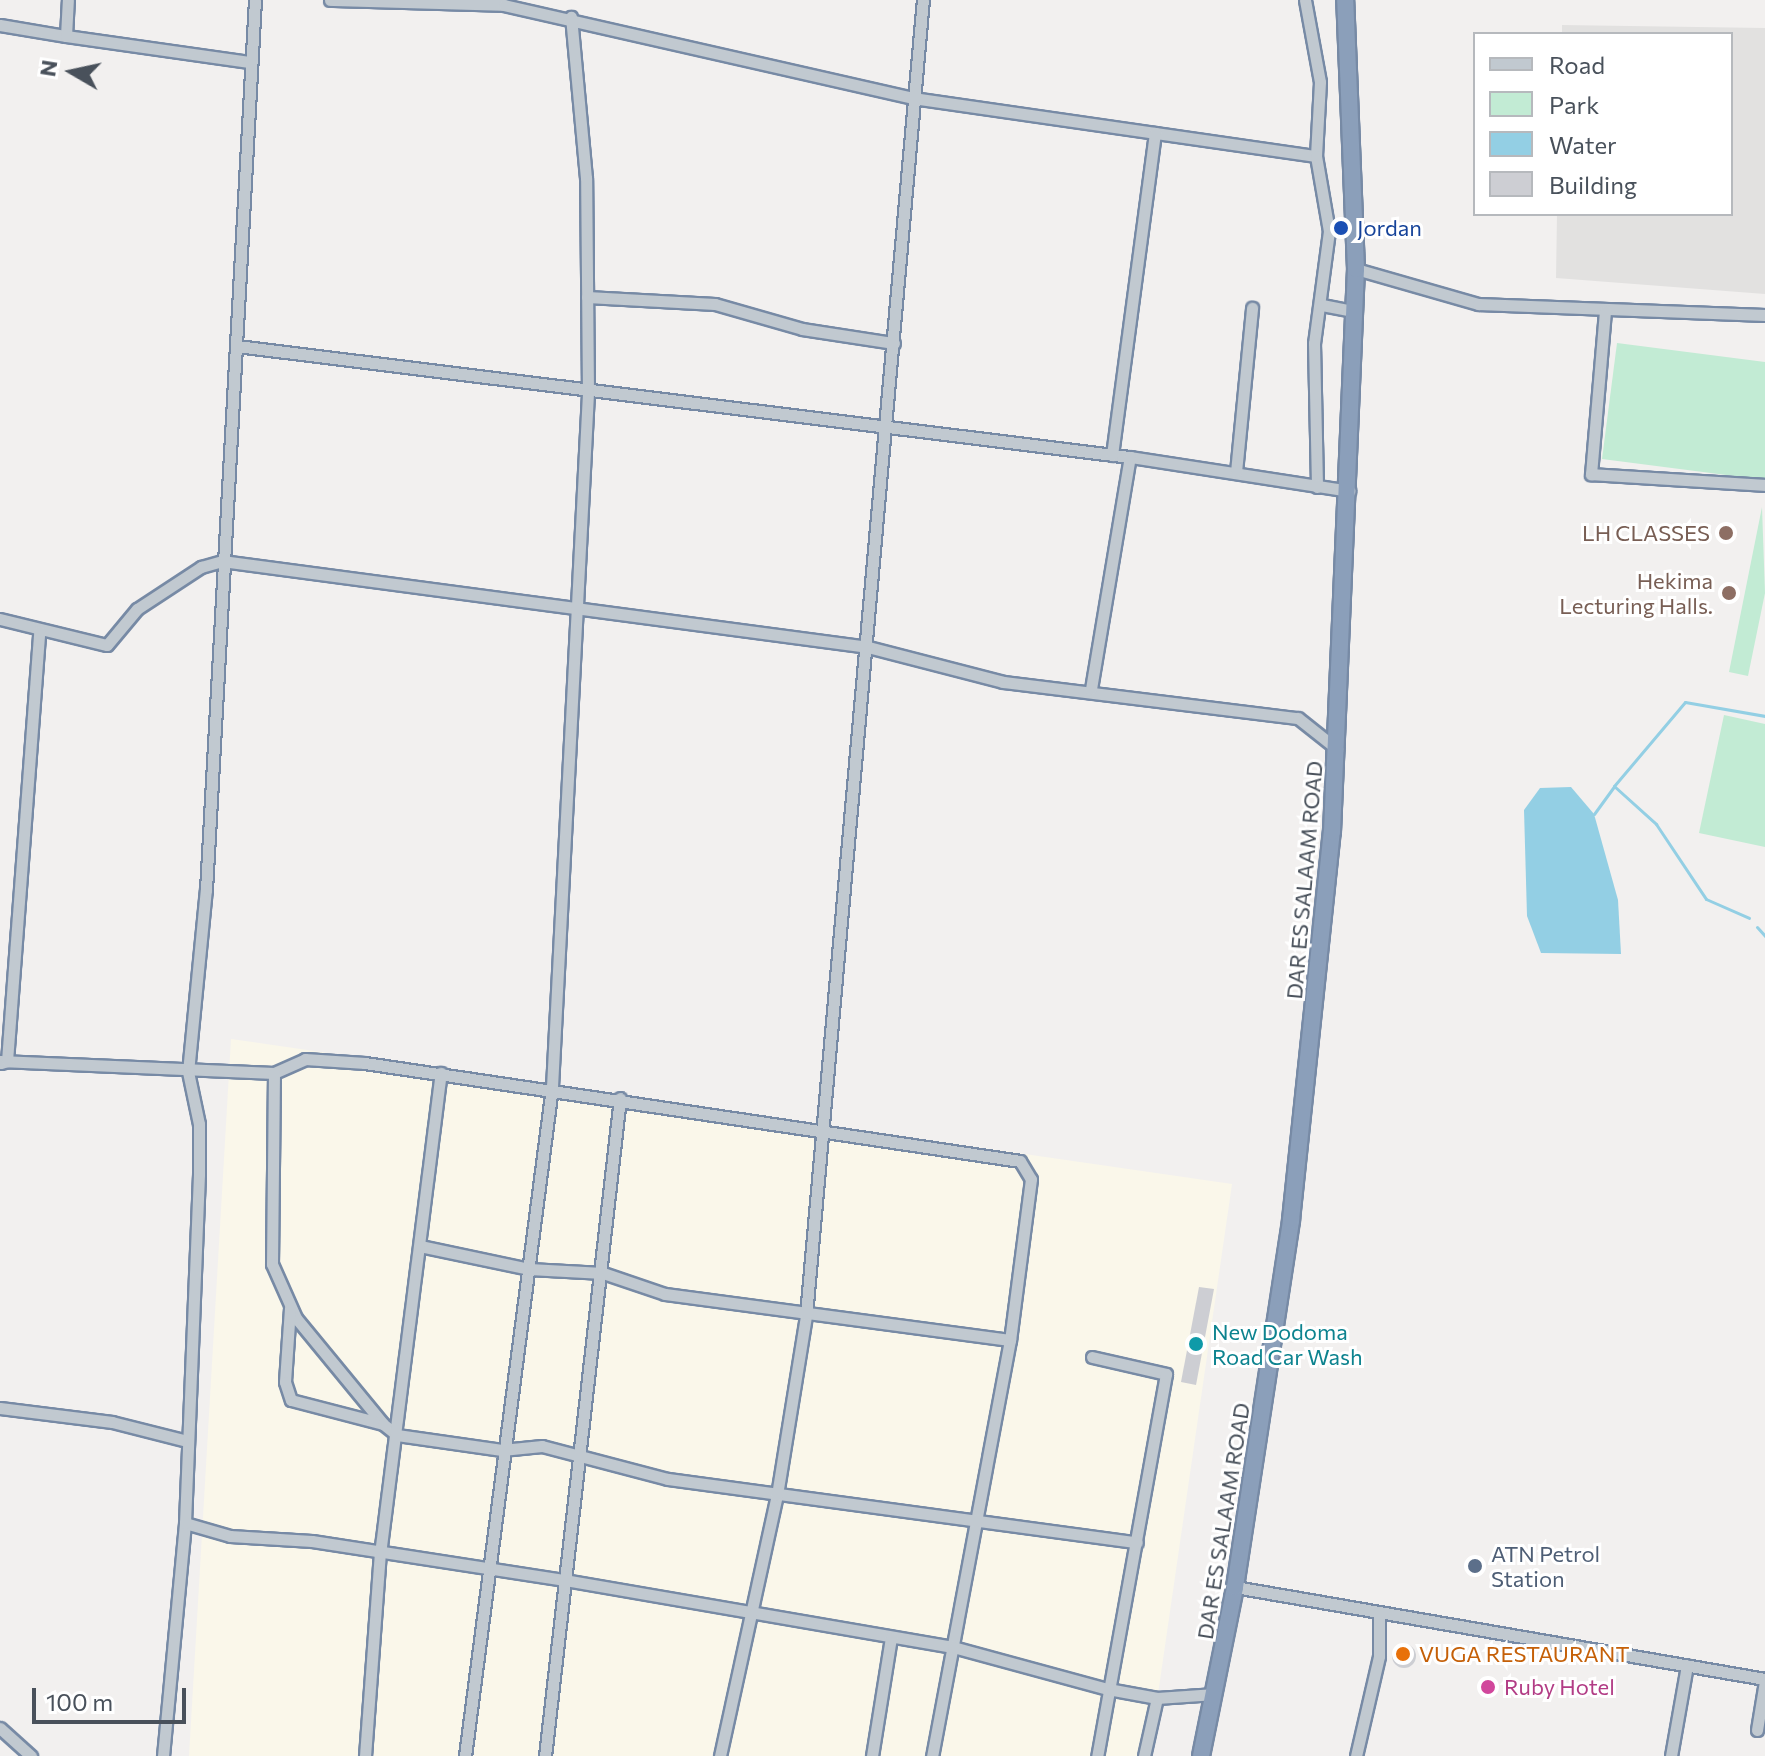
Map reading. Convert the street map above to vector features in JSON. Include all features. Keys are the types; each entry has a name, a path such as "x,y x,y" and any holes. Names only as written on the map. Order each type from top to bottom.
{"highway":[{"name":"DAR ES SALAAM ROAD","path":"1201,1756 1235,1587 1306,1094 1337,749 1356,269 1345,0"}],"street":[{"path":"66,36 68,0"},
{"path":"163,1756 185,1523 199,1174 199,1124 188,1072 201,957 237,346 249,62 255,0"},
{"path":"330,0 438,7 465,0 571,17 913,98 1316,156"},
{"path":"720,1756 754,1614 806,1315 868,647 923,0"},
{"path":"1305,0 1320,82 1316,156 1329,231 1322,305 1314,343 1317,487"},
{"path":"465,1756 484,1570 529,1269 552,1087 588,392 584,152 571,17"},
{"path":"0,25 249,62"},
{"path":"1112,455 1155,133"},
{"path":"1356,269 1455,301 1605,311 1765,315"},
{"path":"587,297 715,304 802,329 894,343"},
{"path":"1322,305 1353,311"},
{"path":"1236,472 1252,308"},
{"path":"1605,311 1591,474 1765,485"},
{"path":"237,346 1130,457 1349,491"},
{"path":"1091,689 1130,457"},
{"path":"0,619 39,631 107,645 137,609 201,567 222,561 868,647 1003,682 1091,689 1298,718 1337,749"},
{"path":"39,631 2,1062 188,1072 274,1073 305,1059 441,1073 1003,1155 1028,1168 1010,1340 981,1517 932,1756"},
{"path":"274,1073 270,1256 290,1308 383,1424 397,1435 502,1450 542,1446 579,1452 668,1479 777,1495 981,1517 1137,1542"},
{"path":"365,1756 380,1554 441,1073"},
{"path":"545,1756 579,1452 603,1273 620,1098"},
{"path":"420,1246 529,1269 603,1273 665,1294 1010,1340"},
{"path":"290,1308 285,1382 291,1400 383,1424"},
{"path":"1092,1357 1166,1370 1097,1756"},
{"path":"0,1408 112,1422 187,1441"},
{"path":"185,1523 230,1536 565,1580 953,1647 1108,1689 1157,1698 1215,1694"},
{"path":"1235,1587 1765,1680 1757,1730"},
{"path":"1356,1755 1379,1656 1379,1612"},
{"path":"872,1756 891,1638"},
{"path":"1671,1756 1687,1665"},
{"path":"1144,1756 1157,1698"},
{"path":"0,1728 31,1756"}],"shaded area":[{"path":"1562,25 1765,28 1765,294 1556,278 1557,216 1733,216 1733,32 1562,32"},
{"path":"231,1039 1232,1184 1149,1756 189,1756"}],"green space":[{"path":"1617,343 1765,362 1765,480 1602,459"},
{"path":"1762,507 1765,593 1748,676 1729,672"},
{"path":"1724,715 1765,724 1765,847 1699,833"}],"water":[{"path":"1571,787 1594,814 1618,900 1621,954 1541,953 1527,916 1524,810 1540,788"}],"building":[{"name":"New Dodoma Road Car Wash","path":"1199,1287 1214,1289 1196,1385 1181,1382"},
{"name":"VUGA RESTAURANT","path":"1404,1644 1413,1647 1416,1656 1413,1665 1404,1668 1395,1665 1392,1656 1395,1647"}],"waterway":[{"path":"1614,786 1685,702 1765,716"},
{"path":"1594,814 1614,786 1656,824 1706,899 1749,918"},
{"path":"1757,927 1765,936"}],"place":[{"name":"Jordan","path":"1341,228"},
{"name":"LH CLASSES","path":"1726,533"},
{"name":"Hekima Lecturing Halls.","path":"1729,593"},
{"name":"New Dodoma Road Car Wash","path":"1196,1344"},
{"name":"ATN Petrol Station","path":"1475,1566"},
{"name":"VUGA RESTAURANT","path":"1403,1654"},
{"name":"Ruby Hotel","path":"1488,1687"}]}
